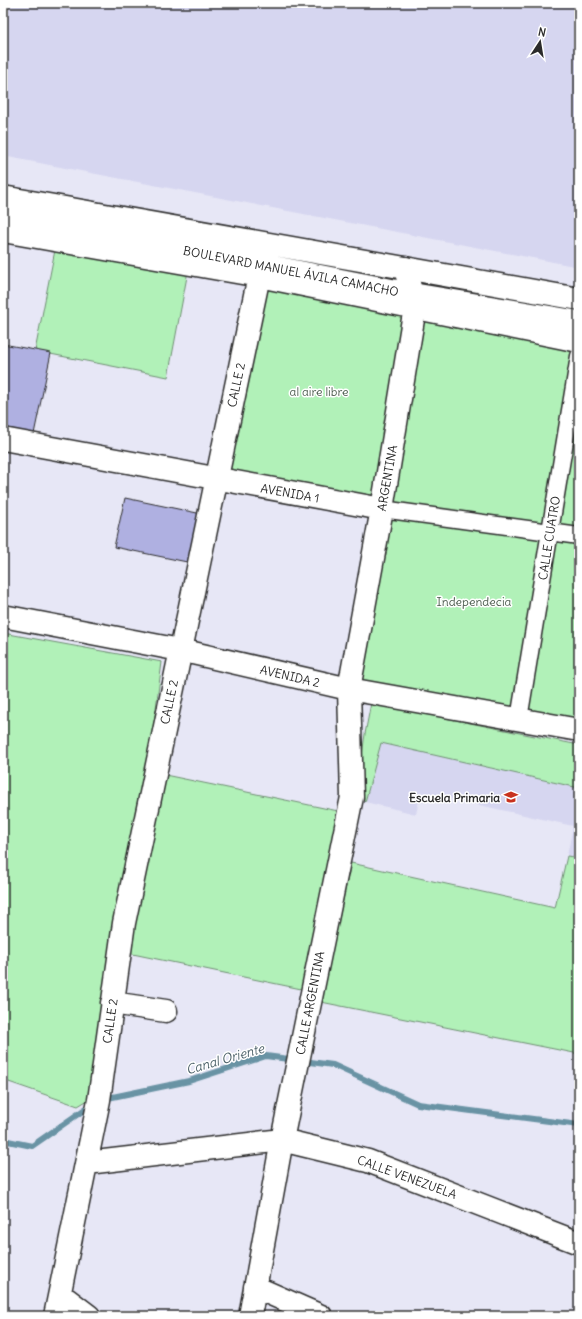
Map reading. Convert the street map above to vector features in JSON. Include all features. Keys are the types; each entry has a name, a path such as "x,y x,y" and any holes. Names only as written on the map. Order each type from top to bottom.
{"street":[{"name":"BOULEVARD MANUEL ÁVILA CAMACHO","path":"3,197 579,299"},
{"name":"BOULEVARD MANUEL ÁVILA CAMACHO","path":"3,214 260,271 414,300 579,322"},
{"path":"3,231 260,271"},
{"name":"CALLE 2","path":"55,1316 99,1100 124,923 266,244"},
{"name":"ARGENTINA","path":"349,689 382,509 414,300 406,268"},
{"path":"414,300 579,341"},
{"name":"CALLE CUATRO","path":"519,719 579,356"},
{"name":"AVENIDA 1","path":"3,439 216,480 382,509 579,536"},
{"name":"AVENIDA 2","path":"3,616 180,650 349,689 579,730"},
{"name":"CALLE ARGENTINA","path":"250,1316 282,1140 352,797 349,689"},
{"path":"112,1003 166,1011"},
{"name":"CALLE VENEZUELA","path":"87,1163 282,1140 368,1161 579,1243"},
{"path":"255,1287 321,1316"},
{"path":"60,1294 89,1316"}],"shaded area":[{"path":"3,3 579,3 579,267 3,156"},
{"name":"Escuela Primaria","path":"381,743 579,788 579,858 567,856 573,826 421,792 416,814 365,802"}],"green space":[{"path":"56,245 188,271 168,377 35,351"},
{"name":"al aire libre","path":"262,285 411,313 375,498 227,470"},
{"name":"Independecia","path":"420,316 579,345 579,726 353,685"},
{"path":"3,633 162,662 137,855 111,1086 78,1106 3,1080"},
{"path":"371,703 579,745 579,788 381,743 365,802 357,793"},
{"path":"165,775 343,812 306,990 128,953"},
{"path":"567,856 579,858 579,1054 321,1002 351,863 555,908"}],"building":[{"path":"3,344 51,353 34,434 3,427"},
{"path":"125,498 202,514 192,563 114,547"}],"waterway":[{"name":"Canal Oriente","path":"103,1099 189,1081 266,1056 333,1065 418,1104 579,1125"},
{"name":"Canal Oriente","path":"3,1140 32,1146 91,1105"}],"place":[{"name":"Escuela Primaria","path":"511,797"}]}
